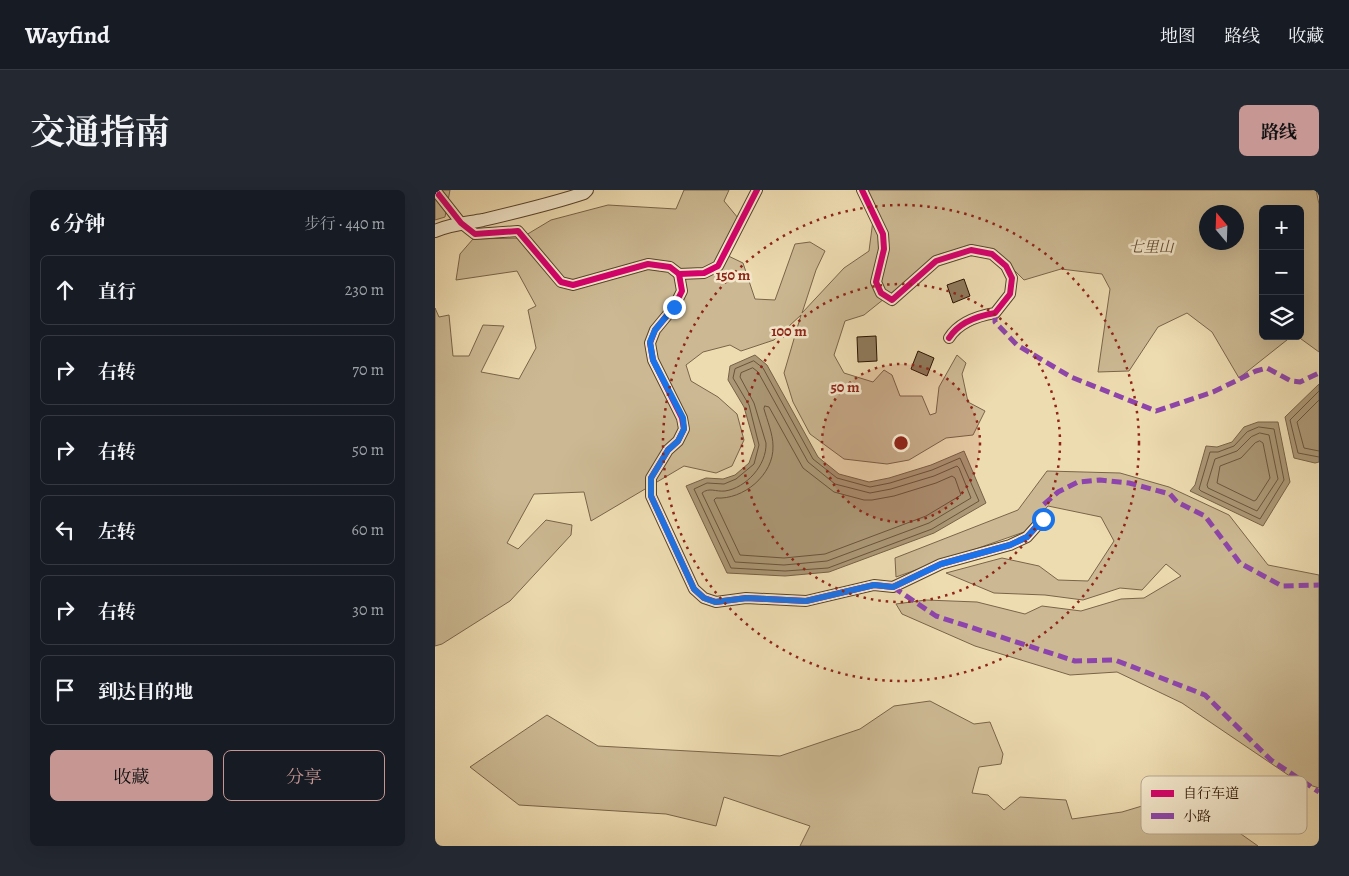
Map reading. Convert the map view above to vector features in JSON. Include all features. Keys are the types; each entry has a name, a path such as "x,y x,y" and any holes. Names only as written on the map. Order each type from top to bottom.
{"street":[{"path":"435,190 461,223 475,234 518,232 561,282 573,285 648,264 670,268 679,274 704,273 718,266 757,190"},
{"path":"435,231 448,225 481,220 547,205 584,193 587,190"},
{"path":"862,190 883,234 883,250 875,282 881,294 892,300 936,261 971,250 992,254 1006,266 1012,278 1010,294 995,313 976,316 954,330 949,338"},
{"path":"679,274 682,291 674,307 655,330 650,342 653,360 683,418 684,429 678,441 668,450 651,478 651,496 694,589 704,598 715,602 747,598 806,601 874,585 893,587 941,564 1010,545 1027,537 1043,519"}],"green space":[{"path":"435,190 450,190 445,217 435,220"},
{"name":"七里山","path":"684,190 729,190 724,201 738,218 720,252 743,263 755,299 775,300 795,244 810,242 825,251 816,270 802,313 844,268 869,251 873,220 857,190 1316,190 1319,204 1319,352 1302,340 1304,205 1259,205 1259,340 1287,340 1239,378 1212,332 1187,313 1158,327 1129,371 1098,372 1110,289 1102,274 1061,269 1024,280 996,252 971,246 940,254 864,315 845,321 834,355 844,373 873,382 884,370 892,375 900,396 922,396 930,415 936,413 939,387 957,355 966,363 962,374 968,402 985,411 973,435 946,438 909,460 887,464 844,459 810,434 793,402 784,373 801,315 774,340 741,351 730,345 703,352 686,365 691,381 718,397 737,414 744,440 732,466 716,473 684,466 591,521 584,492 534,494 507,543 518,549 546,520 572,525 571,535 510,601 442,644 435,646 435,308 439,317 449,315 453,356 469,356 483,325 504,326 481,372 519,379 536,348 528,310 536,306 517,271 456,280 460,254 473,239 521,238 551,220 608,205 676,209"},
{"path":"1047,471 1120,473 1169,487 1229,515 1268,565 1319,575 1319,788 1307,784 1307,776 1290,776 1182,703 1117,672 1070,675 975,646 902,614 896,604 926,600 977,602 1025,614 1042,606 1081,611 1121,599 1144,598 1181,576 1166,564 1142,590 1120,588 1083,600 1045,595 994,593 946,573 1002,558 1039,566 1058,580 1088,581 1114,541 1101,517 1048,506 1024,532 896,577 895,558 1018,510"},
{"path":"930,701 974,724 990,722 1003,754 1001,764 979,767 972,793 988,795 1004,810 1020,797 1066,800 1072,819 1122,812 1141,806 1141,834 1241,834 1258,846 800,846 810,826 724,797 716,826 666,814 519,805 470,767 547,715 598,746 780,756 860,729 894,706"}],"water":[{"path":"755,355 767,365 818,457 839,474 869,482 931,465 964,451 986,503 934,533 829,572 785,576 727,573 686,486 706,478 723,479 735,475 749,463 755,446 744,407 728,380 730,366"},
{"path":"1319,384 1319,462 1315,463 1294,458 1285,417"},
{"path":"1258,422 1278,422 1290,482 1263,526 1190,491 1195,485 1206,446 1217,447 1232,442 1244,427"}],"building":[{"path":"964,279 970,296 953,303 947,285"},
{"path":"876,336 877,361 858,362 857,337"},
{"path":"918,351 934,358 927,376 911,369"}],"marked path":[{"path":"995,313 995,322 1017,345 1071,377 1156,411 1213,392 1256,371 1267,368 1291,381 1300,382 1319,373"},
{"path":"1043,519 1043,505 1058,492 1078,482 1100,480 1129,483 1170,494 1177,502 1205,516 1240,563 1282,586 1319,585"},
{"path":"893,587 936,616 1075,661 1115,660 1205,695 1271,760 1295,776"},
{"path":"1307,784 1319,792"}],"cycle path":[{"path":"435,190 461,223 475,234 518,231 561,282 573,285 648,264 670,267 679,274 704,273 718,266 757,190"},
{"path":"862,190 883,234 884,249 876,282 881,293 892,300 936,261 971,250 992,254 1006,266 1012,278 1010,294 995,313 963,324 949,338"},
{"path":"679,274 682,291 674,307 655,330 650,343 653,360 682,418 684,429 678,441 668,450 651,478 651,496 694,589 704,598 716,602 746,598 806,601 874,585 893,587 941,564 1010,545 1027,537 1043,519"}],"route":[{"path":"674,307 655,330 650,342 653,360 683,418 684,429 678,441 668,450 651,478 651,496 694,589 704,598 715,602 747,598 806,601 874,585 893,587 941,564 1010,545 1027,537 1043,519"}]}
